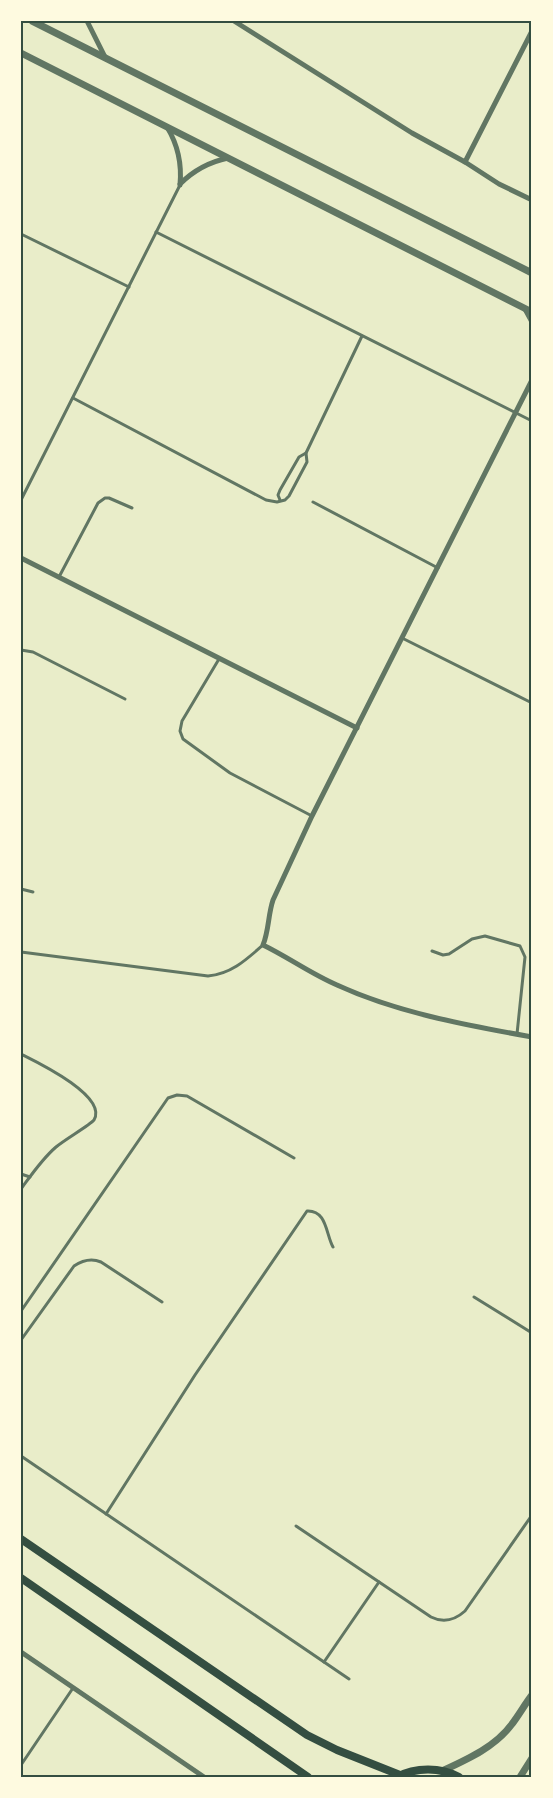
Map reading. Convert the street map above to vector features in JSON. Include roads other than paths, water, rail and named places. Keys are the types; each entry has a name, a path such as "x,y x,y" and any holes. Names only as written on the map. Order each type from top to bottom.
{"main road":[{"path":"21,1539 307,1735 399,1776 421,1770 442,1771 459,1777"},
{"path":"21,1578 308,1777"}],"street":[{"path":"32,21 532,273"},
{"path":"87,21 106,59"},
{"path":"234,21 412,133 466,162 499,184 532,200"},
{"path":"466,162 532,31"},
{"path":"21,53 528,311 532,322"},
{"path":"167,127 179,154 180,185"},
{"path":"180,185 197,170 217,160 228,158"},
{"path":"532,380 312,816 273,900 269,914 268,931 263,945 328,981 377,1001 426,1016 532,1037"},
{"path":"21,558 357,728"},
{"path":"21,1652 204,1777"},
{"path":"442,1771 472,1758 500,1738 512,1725 532,1695"},
{"path":"520,1777 532,1758"}],"lane":[{"path":"21,500 180,185"},
{"path":"156,232 532,421"},
{"path":"21,234 128,287"},
{"path":"73,398 266,500 274,502 285,500 307,462 306,453 362,336"},
{"path":"280,500 278,495 280,490 299,457 306,453"},
{"path":"59,577 98,503 105,498 109,498 132,508"},
{"path":"313,502 438,568"},
{"path":"402,638 532,703"},
{"path":"21,650 33,652 125,699"},
{"path":"219,658 182,721 180,731 183,739 230,773 312,816"},
{"path":"21,889 33,892"},
{"path":"432,951 443,955 449,954 472,939 485,936 520,946 525,957 517,1034"},
{"path":"21,952 208,976 234,968 263,945"},
{"path":"21,1054 65,1078 85,1094 96,1112 90,1124 55,1148 21,1189"},
{"path":"21,1311 168,1098 178,1095 187,1096 294,1158"},
{"path":"21,1174 30,1177"},
{"path":"106,1514 195,1375 307,1210 317,1212 326,1223 328,1238 333,1247"},
{"path":"21,1340 74,1266 85,1260 101,1262 162,1302"},
{"path":"474,1296 532,1332"},
{"path":"21,1456 349,1679"},
{"path":"296,1526 435,1619 444,1621 456,1618 465,1611 532,1515"},
{"path":"324,1662 379,1582"},
{"path":"21,1764 74,1688"}]}
